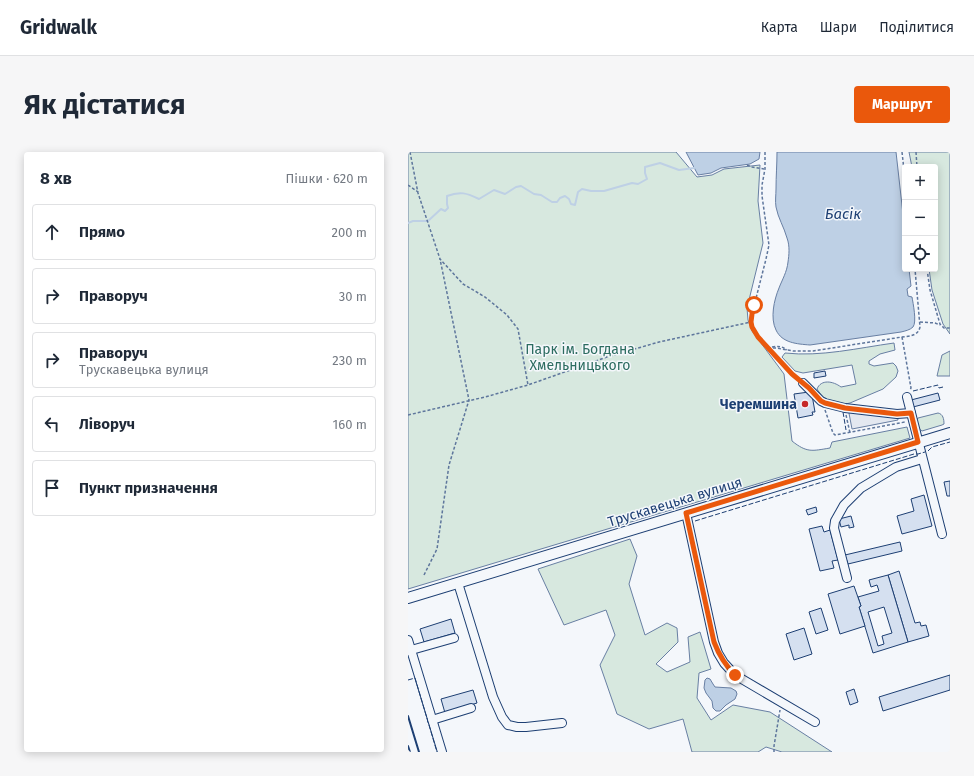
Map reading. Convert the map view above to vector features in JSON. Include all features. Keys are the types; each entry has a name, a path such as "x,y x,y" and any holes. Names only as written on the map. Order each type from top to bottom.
{"main road":[{"name":"Трускавецька вулиця","path":"408,598 950,433"}],"street":[{"path":"803,383 821,401 825,403 845,408 897,414 911,413"},
{"path":"907,397 942,534"},
{"path":"848,578 834,528 835,521 844,505 860,488 888,470 922,459"},
{"path":"686,513 714,642 724,663 735,675 814,722"},
{"path":"458,582 493,697 502,717 508,725 517,727 562,723"},
{"path":"410,651 454,638"},
{"path":"408,640 410,651 442,752"},
{"path":"432,720 471,708"}],"path":[{"path":"410,152 418,193 440,259 470,400 449,465 437,549 424,575"},
{"path":"765,152 762,196 769,245 751,322 752,327 758,337 792,374 803,383"},
{"path":"902,152 903,164"},
{"path":"916,152 917,164"},
{"path":"747,165 765,169"},
{"path":"408,185 418,193"},
{"path":"440,259 463,284 490,301 507,315 518,329 528,385"},
{"path":"768,348 776,348 793,352 813,351 902,337 918,333 920,322 915,272"},
{"path":"927,272 931,296 941,326"},
{"path":"408,415 485,397 528,385 607,357 659,342 751,322"},
{"path":"920,322 935,323 944,328 950,328"},
{"path":"902,337 911,388 907,397"},
{"path":"821,401 834,434 838,435 850,433 906,421 909,422 915,430"},
{"path":"845,408 850,433"},
{"path":"774,752 781,703"}],"green space":[{"name":"Парк ім. Богдана Хмельницького","path":"408,152 676,152 697,177 712,175 724,169 760,165 758,201 763,243 747,308 748,320 752,331 784,374 792,441 802,448 819,450 830,448 832,442 907,427 910,438 408,589"},
{"path":"909,152 950,152 950,334 943,324 932,290 929,272 938,272 938,164 911,164"},
{"path":"894,343 895,350 880,354 869,361 869,364 874,366 893,363 898,371 896,377 883,389 850,403 841,405 825,401 817,389 824,382 831,382 841,387 856,384 852,365 803,373 795,371 782,357 785,353 826,353"},
{"path":"950,351 950,376 937,376 942,355"},
{"path":"938,413 943,417 944,424 922,431 918,428 916,421 918,418"},
{"path":"630,539 637,556 629,584 645,635 667,623 677,628 678,642 656,664 667,672 690,662 688,637 700,632 711,669 699,673 697,698 711,720 733,705 770,712 832,752 782,752 766,747 758,752 692,752 683,719 649,729 617,714 600,665 615,635 606,610 564,625 538,569"}],"shaded area":[{"path":"848,408 897,414 898,420 852,429"}],"water":[{"path":"686,152 760,152 759,159 750,164 721,168 711,173 698,175"},
{"name":"Басік","path":"777,152 896,152 902,205 902,272 909,272 911,286 907,289 908,296 912,297 915,321 913,327 901,332 810,345 790,342 782,338 774,325 773,309 777,293 787,269 789,250 788,241 778,215 776,205"},
{"path":"707,678 710,679 715,687 731,688 736,691 737,694 735,699 720,711 716,711 713,708 712,701 704,688 705,680"}],"building":[{"path":"825,371 826,376 814,378 814,373"},
{"name":"Черемшина","path":"809,392 810,396 812,395 815,412 812,412 813,415 798,418 794,394"},
{"path":"938,393 940,400 913,407 911,400"},
{"path":"950,481 950,496 947,496 944,482"},
{"path":"924,495 932,526 902,534 897,516 914,511 911,499"},
{"path":"816,507 817,512 808,515 806,510"},
{"path":"851,516 854,527 849,528 849,525 841,527 839,519"},
{"path":"822,526 824,532 830,530 838,560 832,561 834,568 820,571 809,529"},
{"path":"900,542 902,551 848,564 845,555"},
{"path":"899,571 915,623 920,622 921,626 926,625 929,636 908,642 888,575"},
{"path":"888,575 908,642 873,653 859,607 861,606 858,597 879,591 877,585 871,587 869,580","holes":["884,607 892,633 882,636 884,644 878,646 868,612"]},
{"path":"854,586 861,606 859,607 865,626 840,634 828,594"},
{"path":"821,608 828,630 816,634 809,612"},
{"path":"451,619 455,633 424,642 420,629"},
{"path":"804,628 812,654 794,660 786,634"},
{"path":"950,675 950,690 883,711 879,697"},
{"path":"854,689 858,702 850,705 846,692"},
{"path":"473,690 477,703 445,713 441,699"}],"waterway":[{"path":"408,223 413,221 428,221 441,209 445,211 448,208 447,196 460,193 471,195 479,199 494,190 505,194 516,187 521,186 552,202 557,202 560,198 565,196 569,199 571,204 575,205 578,192 582,189 604,191 632,183 638,184 647,179 645,167 660,163 679,170 695,167"}],"fence":[{"path":"913,391 938,385 939,388 943,387"},
{"path":"843,412 846,430"},
{"path":"928,451 932,447 950,442"},
{"path":"695,521 914,454 925,452"},
{"path":"408,680 415,678 437,752"}],"wall":[{"path":"408,716 419,752"},
{"path":"408,746 410,752"}],"place":[{"name":"Черемшина","path":"805,404"}],"route":[{"path":"735,675 724,663 714,642 686,513 918,442 911,413 897,414 845,408 821,401 809,388 792,374 758,337 752,327 751,322 754,305"}]}
